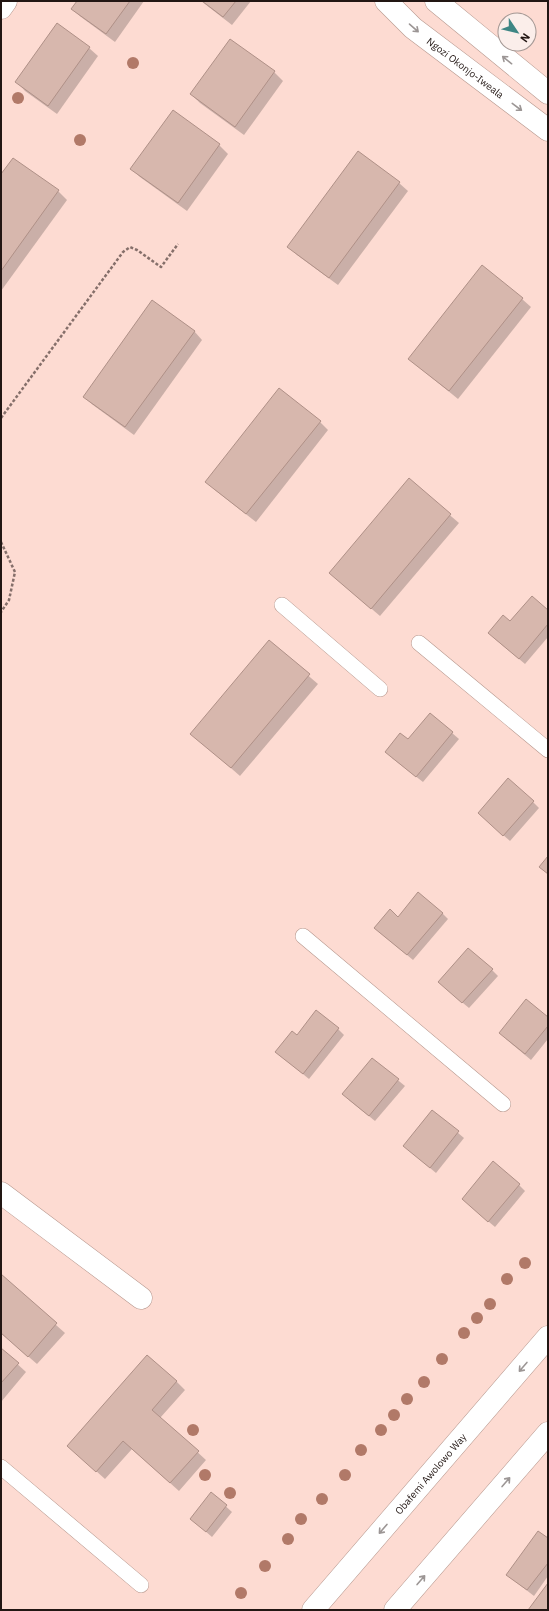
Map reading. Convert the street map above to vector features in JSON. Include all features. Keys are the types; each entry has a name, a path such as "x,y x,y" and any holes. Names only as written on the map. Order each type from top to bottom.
{"main road":[{"path":"1,8 6,1"},
{"name":"Ngozi Okonjo-Iweala","path":"386,1 413,28 548,130"},
{"path":"436,1 548,93"},
{"path":"1,1193 141,1298"},
{"name":"Obafemi Awolowo Way","path":"313,1610 548,1337"},
{"path":"395,1610 548,1433"}],"lane":[{"path":"282,605 380,689"},
{"path":"419,643 548,750"},
{"path":"303,936 503,1104"},
{"path":"1,1467 141,1585"}],"path":[{"path":"1,418 123,252 130,247 137,250 161,267 178,244"},
{"path":"1,542 15,572 9,600 1,612"}],"building":[{"path":"77,1 130,1 106,34 71,9"},
{"path":"202,1 236,1 223,17"},
{"path":"57,23 90,47 48,106 15,82"},
{"path":"230,39 275,71 235,127 190,94"},
{"path":"173,110 220,144 178,203 130,169"},
{"path":"358,151 400,182 329,278 287,247"},
{"path":"13,158 59,190 1,271 1,174"},
{"path":"482,265 523,298 449,391 408,359"},
{"path":"152,300 195,331 125,427 83,397"},
{"path":"279,388 321,421 246,514 205,482"},
{"path":"409,478 451,514 371,609 329,573"},
{"path":"532,596 548,610 548,624 519,659 488,633 503,615 510,621"},
{"path":"269,640 310,674 231,768 190,734"},
{"path":"430,713 453,732 416,777 385,752 400,733 408,739"},
{"path":"508,778 534,801 503,836 478,813"},
{"path":"548,856 548,874 539,867"},
{"path":"418,892 443,913 407,955 374,928 390,909 398,917"},
{"path":"468,948 493,969 462,1003 438,982"},
{"path":"526,999 548,1017 548,1026 525,1054 499,1033"},
{"path":"316,1010 339,1028 303,1074 275,1052 292,1031 297,1035"},
{"path":"372,1058 399,1079 369,1116 342,1094"},
{"path":"432,1110 459,1131 430,1168 403,1146"},
{"path":"493,1161 520,1184 488,1222 462,1199"},
{"path":"1,1274 57,1323 28,1357 1,1333"},
{"path":"1,1348 19,1363 1,1383"},
{"path":"147,1355 177,1381 152,1410 199,1451 170,1483 123,1441 96,1472 67,1446"},
{"path":"211,1492 227,1505 206,1532 190,1519"},
{"path":"538,1531 548,1538 548,1563 527,1590 506,1575"},
{"path":"548,1583 548,1610 528,1610"}]}
